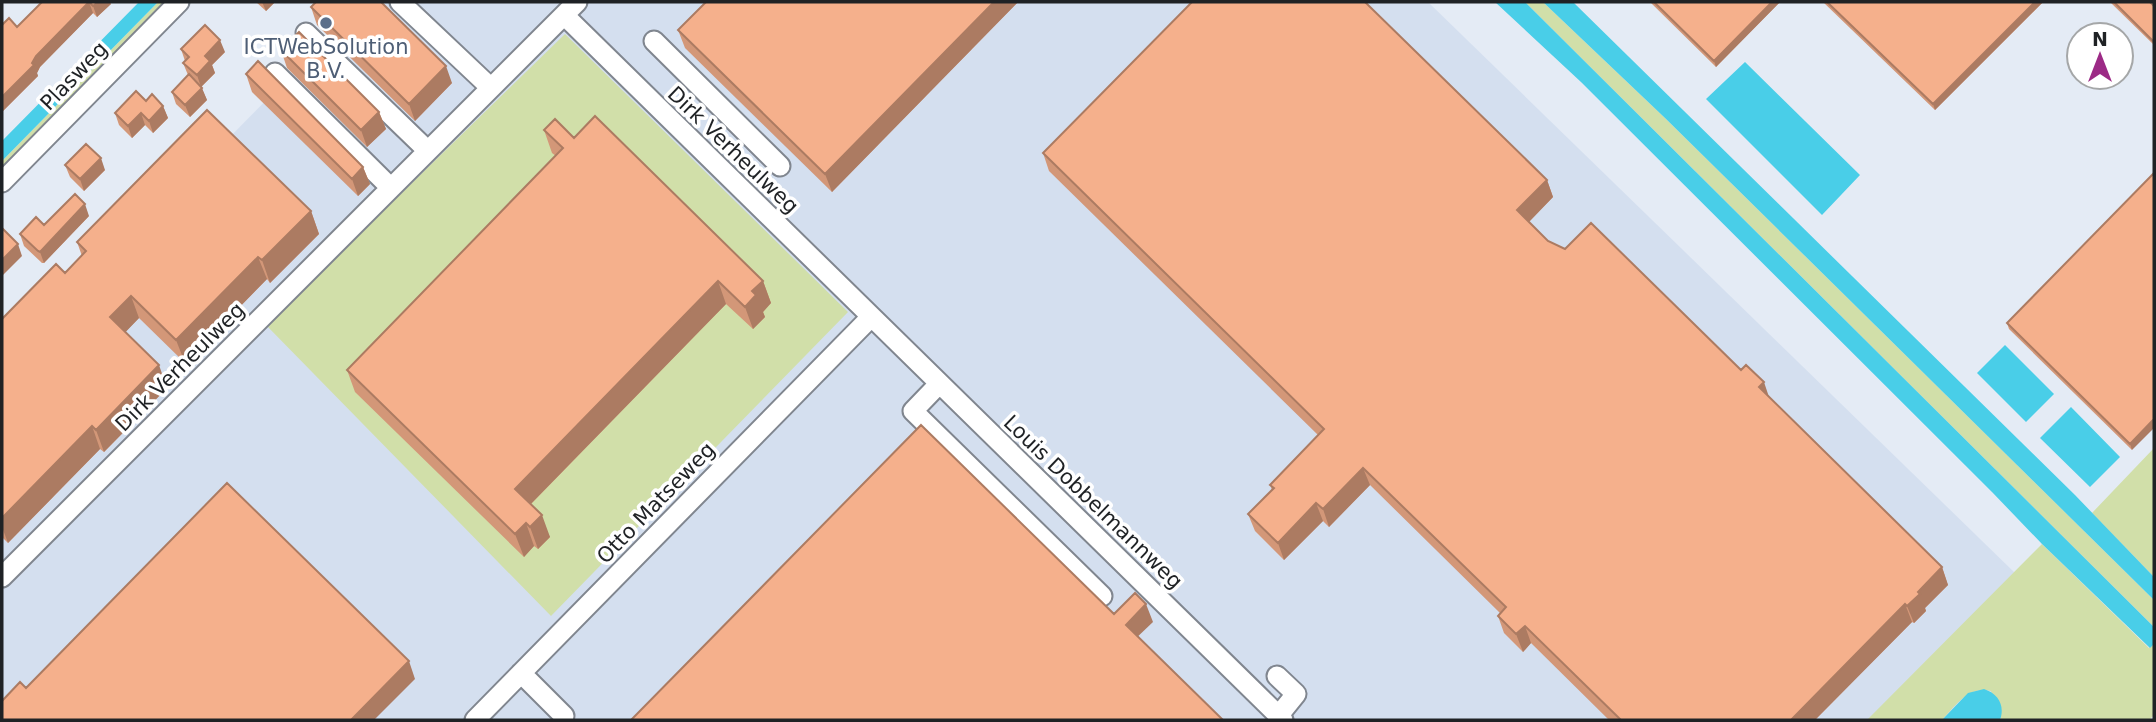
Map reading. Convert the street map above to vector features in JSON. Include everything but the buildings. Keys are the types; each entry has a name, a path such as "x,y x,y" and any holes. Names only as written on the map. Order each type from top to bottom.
{"street":[{"name":"Plasweg","path":"2,182 179,2"},
{"path":"400,2 491,88"},
{"name":"Dirk Verheulweg","path":"2,577 570,9 870,317"},
{"path":"306,33 428,151"},
{"path":"654,41 780,166"},
{"path":"275,73 391,188"},
{"name":"Louis Dobbelmannweg","path":"870,317 1281,718"},
{"name":"Otto Matseweg","path":"475,720 870,317"},
{"path":"939,384 913,411 1102,596"},
{"path":"521,673 564,716"},
{"path":"1277,676 1297,694 1281,718"}],"shaded area":[{"path":"363,2 1428,2 2087,643 2131,720 2,720 2,368"}],"green space":[{"path":"158,2 170,2 2,173 2,161"},
{"path":"1525,2 1543,2 1665,118 2154,600 2154,627"},
{"path":"565,34 848,312 551,616 266,325"},
{"path":"2154,448 2154,577 2092,513"},
{"path":"2042,544 2149,648 2154,644 2154,715 2149,720 2000,720 1991,691 1983,690 1963,698 1942,720 1867,720"}],"water":[{"path":"139,2 158,2 2,161 2,141"},
{"path":"1495,2 1525,2 2154,627 2154,644 2150,648 2042,544 1581,82"},
{"path":"1543,2 1573,2 2075,495 2154,577 2154,600 1665,118"},
{"path":"1745,62 1860,175 1822,215 1706,99"},
{"path":"2005,345 2054,394 2026,422 1977,373"},
{"path":"2071,407 2120,457 2090,487 2040,438"},
{"path":"1984,689 2000,701 2000,720 1942,720 1968,693"}],"place":[{"name":"ICTWebSolution B.V.","path":"326,23"}]}
